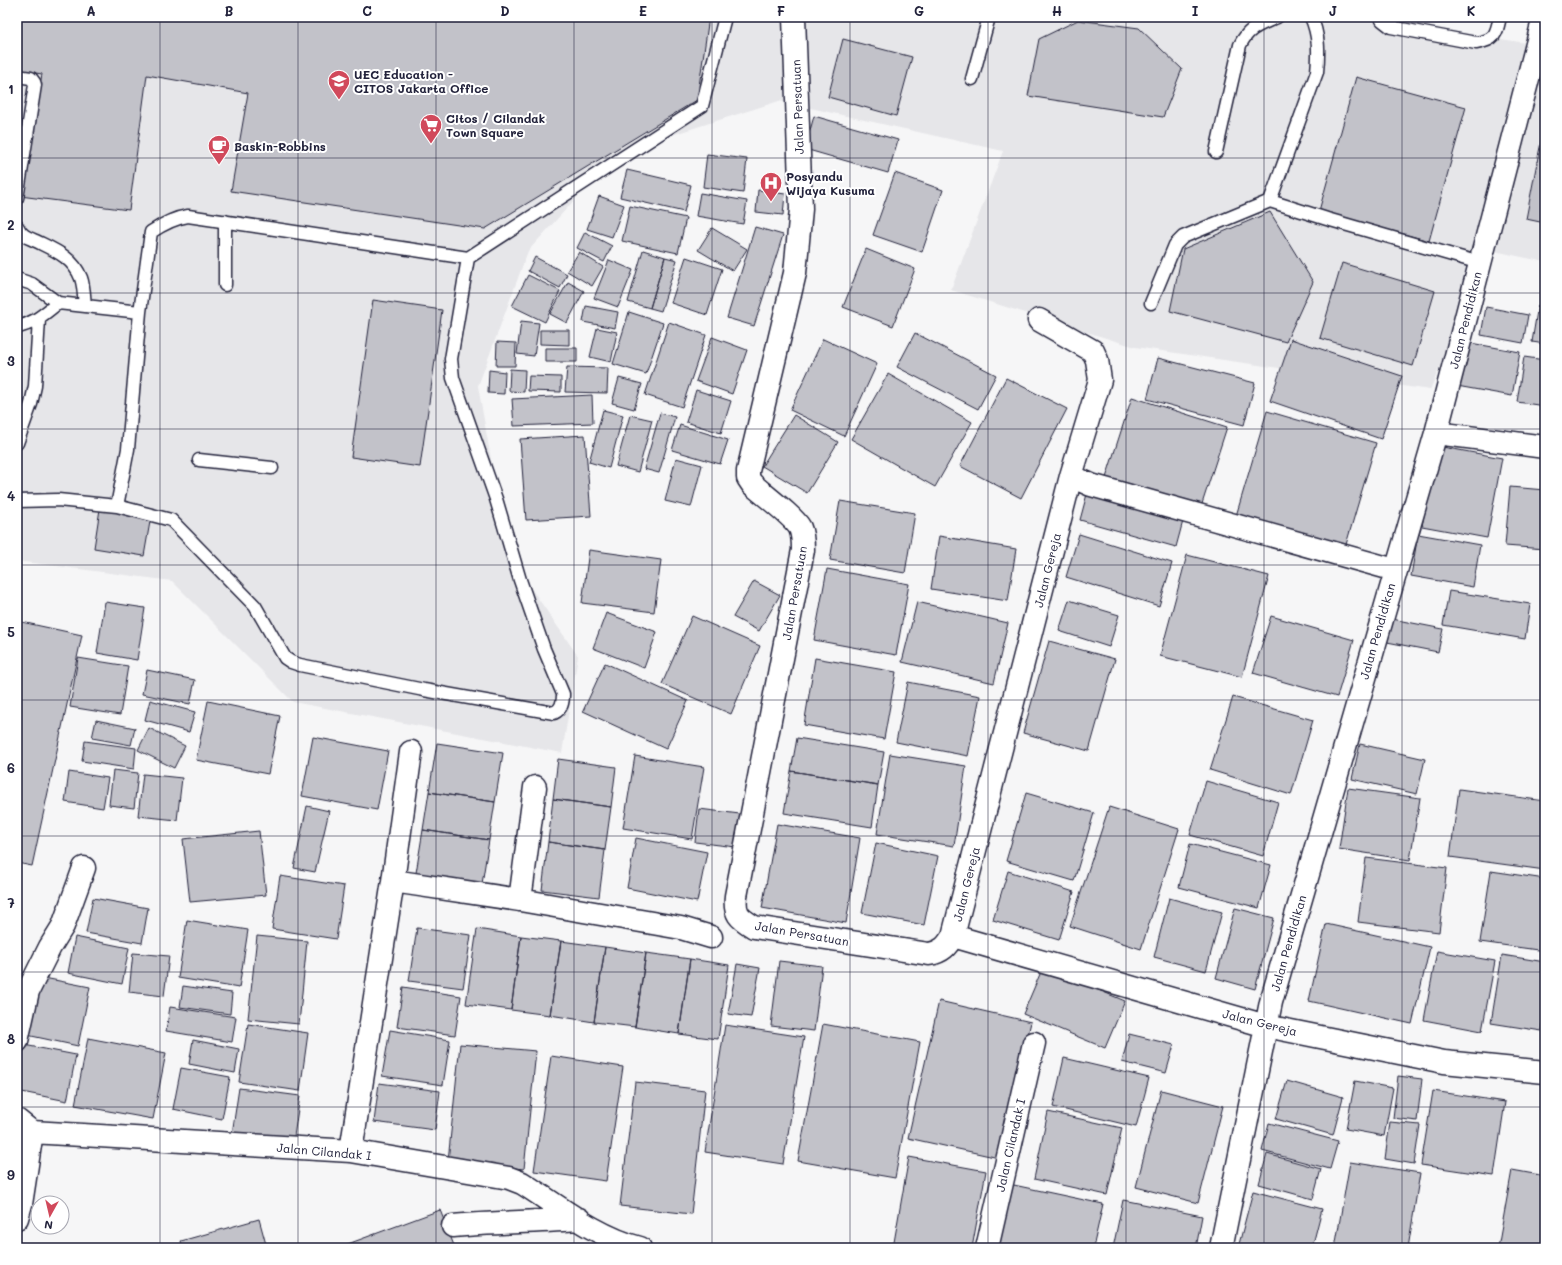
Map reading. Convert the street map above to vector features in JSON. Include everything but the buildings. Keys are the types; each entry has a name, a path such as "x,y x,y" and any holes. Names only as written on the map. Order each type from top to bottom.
{"street":[{"name":"Jalan Persatuan","path":"794,17 801,209 795,273 783,318 748,470 748,478 752,484 800,528 803,539 803,550 735,908 742,918 754,927 929,954 939,952 947,945 953,936"},
{"name":"Jalan Pendidikan","path":"1221,1248 1271,1002 1395,570 1436,433 1544,17"},
{"name":"Jalan Gereja","path":"1038,320 1093,351 1099,366 1100,380 1071,476 953,936 1266,1026 1444,1062 1545,1072"},
{"path":"1436,433 1545,447"},
{"path":"1071,476 1091,485 1395,570"},
{"path":"351,1151 393,881 411,752"},
{"path":"520,900 535,787"},
{"path":"17,1041 28,991 50,947 63,926 84,868"},
{"path":"393,881 520,900 681,928 711,937"},
{"name":"Jalan Cilandak I","path":"987,1248 1034,1043"},
{"path":"17,1218 21,1204 24,1126"},
{"name":"Jalan Cilandak I","path":"24,1126 351,1151 509,1178 522,1183 601,1234 640,1248"},
{"path":"453,1226 493,1222 542,1222 579,1219"}],"lane":[{"path":"117,506 128,450 140,312 151,232 176,218 188,216 468,258 702,106 725,17"},
{"path":"972,79 989,17"},
{"path":"1216,152 1240,44 1245,34 1254,27 1277,17"},
{"path":"1270,201 1317,72 1319,54 1316,30 1311,17"},
{"path":"1381,17 1382,20 1390,27 1476,43 1488,41 1497,33 1500,17"},
{"path":"17,76 31,78 35,85 17,198"},
{"path":"1151,303 1175,245 1183,237 1270,201 1480,263"},
{"path":"225,221 225,285"},
{"path":"17,226 21,234 57,251 66,257 82,279 85,306"},
{"path":"17,501 58,500 117,506 171,520 256,606 285,658 291,662 424,690 554,712 559,710 563,701 563,694 544,649 522,587 496,499 453,378 451,359 468,258"},
{"path":"17,279 32,284 58,303 140,312"},
{"path":"17,327 27,325 39,319 58,303"},
{"path":"17,443 31,404 35,386 39,319"},
{"path":"199,460 272,468"}],"shaded area":[{"path":"17,17 1361,17 1545,46 1545,262 1490,250 1430,390 1135,347 951,290 1003,151 779,101 618,152 528,251 478,386 508,555 578,656 562,753 293,702 172,581 17,561"}],"place":[{"name":"UEC Education - CITOS Jakarta Office","path":"339,100"},
{"name":"Citos / Cilandak Town Square","path":"431,144"},
{"name":"Baskin-Robbins","path":"219,166"},
{"name":"Posyandu Wijaya Kusuma","path":"771,202"}]}
